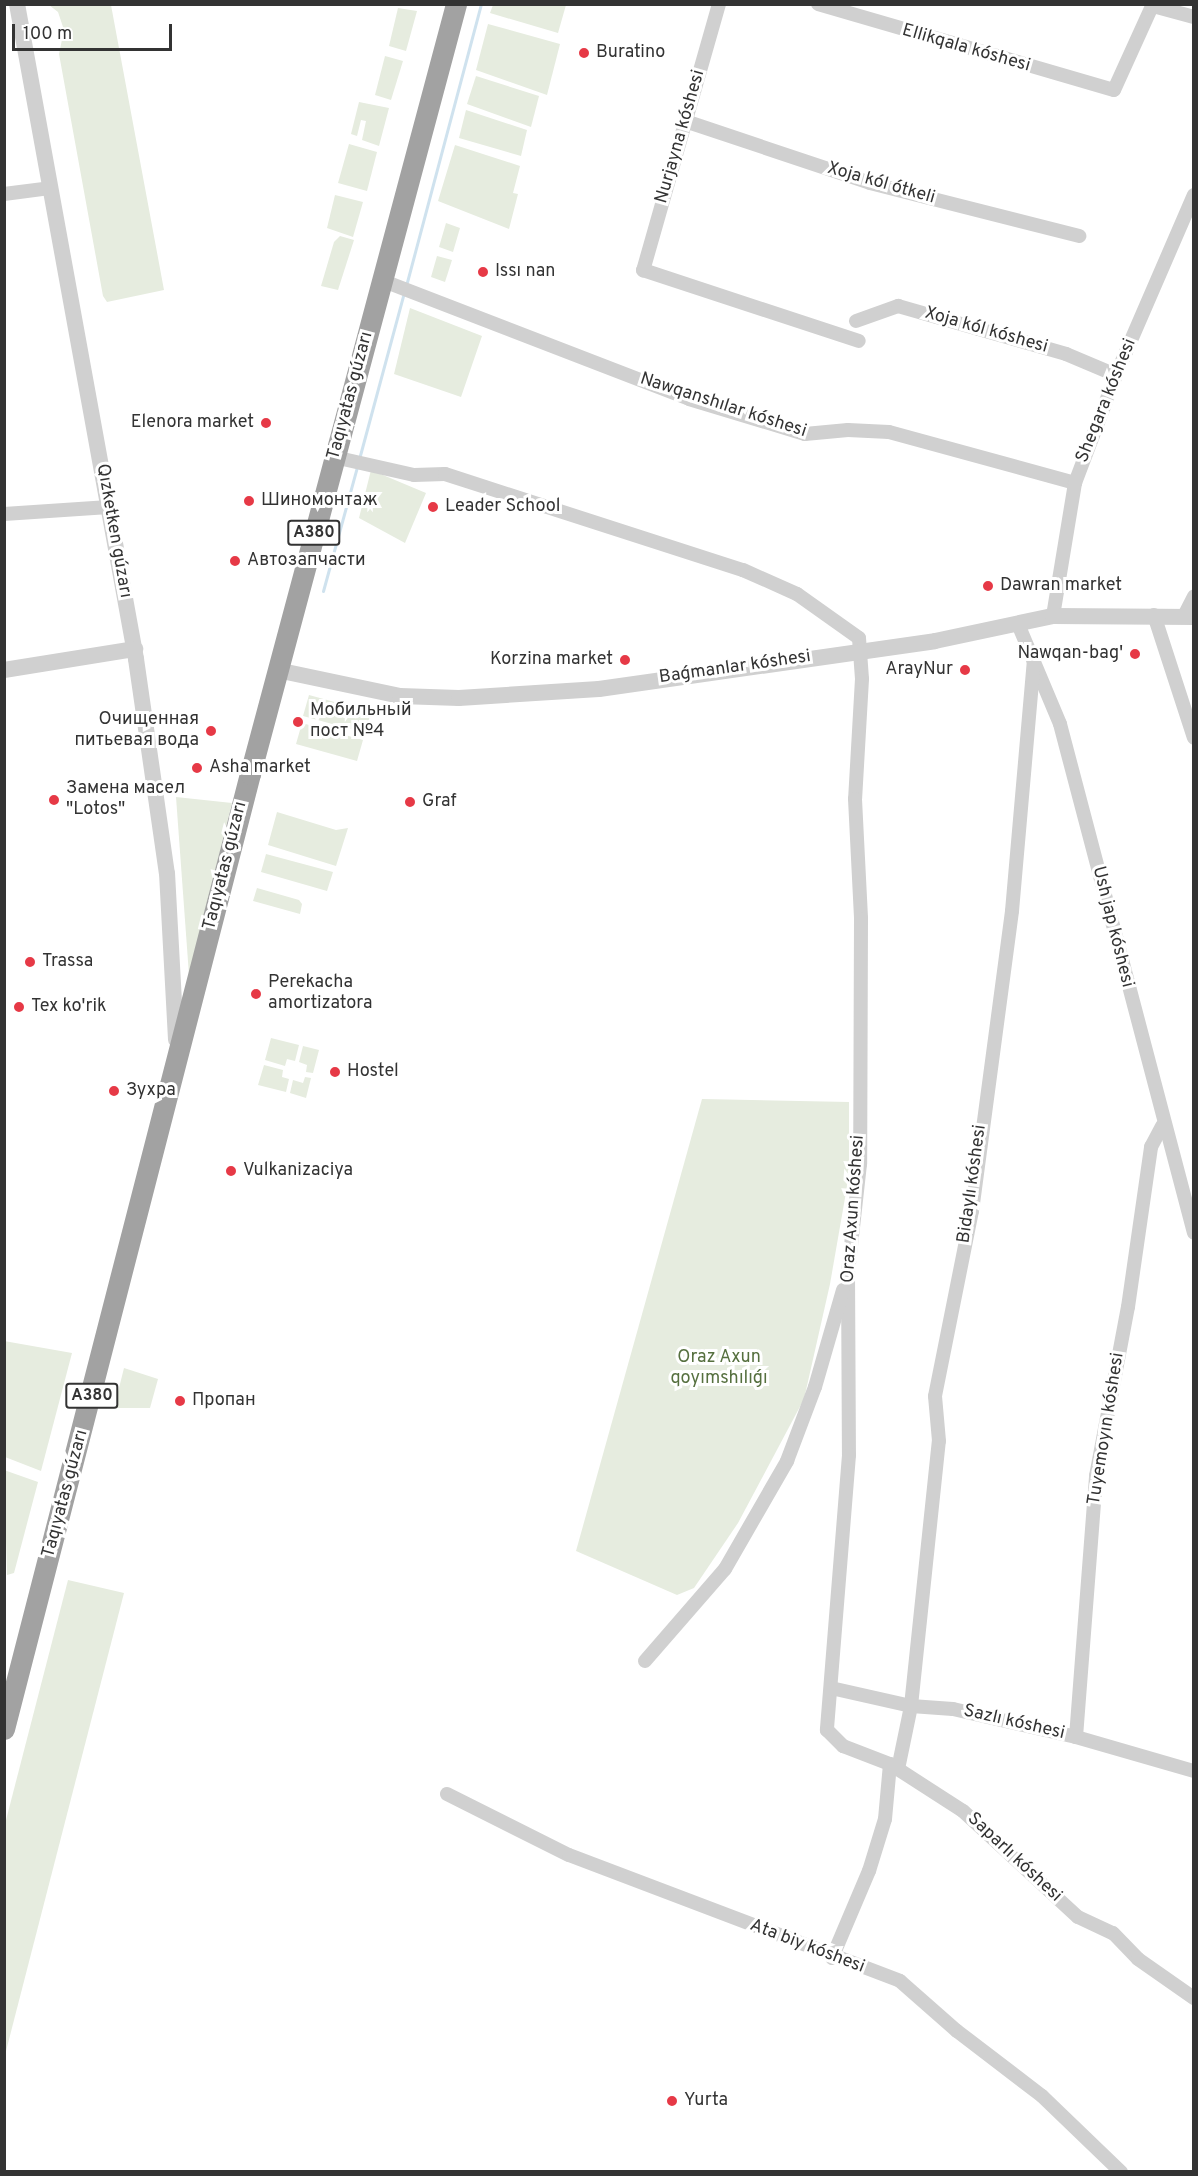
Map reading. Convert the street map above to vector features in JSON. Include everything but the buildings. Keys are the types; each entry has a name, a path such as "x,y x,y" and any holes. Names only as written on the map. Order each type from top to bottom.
{"highway":[{"name":"Taqıyatas gúzarı","path":"4,1729 277,670 456,4"}],"street":[{"name":"Qızketken gúzarı","path":"17,4 135,649 167,873 176,1062"},
{"name":"Nurjayna kóshesi","path":"719,4 642,270 859,342"},
{"name":"Ellikqala kóshesi","path":"818,4 848,9 1114,90 1153,5"},
{"path":"1153,5 1194,17"},
{"name":"Xoja kól ótkeli","path":"685,121 870,183 1079,236"},
{"path":"4,194 50,188"},
{"name":"Shegara kóshesi","path":"1053,616 1075,483 1116,375 1194,195"},
{"name":"Nawqanshılar kóshesi","path":"381,280 689,399 805,434 848,430 889,432 1075,483"},
{"name":"Xoja kól kóshesi","path":"856,321 898,306 1066,354 1116,375"},
{"path":"334,458 414,475 445,474 743,570 796,594 859,638 859,651"},
{"path":"4,514 109,507"},
{"path":"1189,616 1194,596"},
{"path":"1154,615 1194,738"},
{"name":"Baǵmanlar kóshesi","path":"277,670 400,696 459,698 599,689 935,641 1053,616 1189,616"},
{"name":"Ush jap kóshesi","path":"1018,624 1059,724 1162,1126 1194,1233"},
{"path":"4,670 135,649"},
{"name":"Oraz Axun kóshesi","path":"827,1730 849,1455 848,1274 860,1164 861,919 855,798 862,679 859,651"},
{"name":"Bidaylı kóshesi","path":"832,1958 869,1871 885,1819 894,1767 911,1706 939,1441 936,1396 972,1211 1012,911 1034,661"},
{"name":"Tuyemoyın kóshesi","path":"1076,1737 1096,1476 1128,1307 1151,1147 1162,1126"},
{"path":"645,1661 725,1569 787,1461 815,1387 848,1274"},
{"name":"Sazlı kóshesi","path":"831,1688 911,1706 953,1709 1076,1737 1194,1771"},
{"name":"Saparlı kóshesi","path":"827,1730 843,1746 894,1767 963,1811 1078,1917 1113,1933 1138,1959 1194,1998"},
{"name":"Ata biy kóshesi","path":"447,1794 569,1855 832,1958 900,1981 957,2031 1042,2096 1121,2172"}],"green space":[{"path":"49,5 111,5 164,290 107,302 103,296 59,54 64,30 58,12"},
{"path":"493,5 566,5 558,33 490,13"},
{"path":"398,8 417,11 406,51 389,46"},
{"path":"488,24 560,44 547,95 476,70"},
{"path":"385,56 403,61 391,100 375,95"},
{"path":"476,76 539,96 531,127 467,104"},
{"path":"359,102 389,108 379,146 362,140 366,121 361,120 357,136 351,134"},
{"path":"466,110 527,130 521,156 459,138"},
{"path":"349,144 377,152 367,191 338,183"},
{"path":"455,145 520,166 513,193 518,194 509,229 438,201"},
{"path":"335,195 363,202 353,237 327,228"},
{"path":"446,223 460,228 453,252 439,247"},
{"path":"340,236 354,240 338,290 321,286 334,242"},
{"path":"437,256 452,260 445,282 431,277"},
{"path":"410,308 482,336 461,397 394,374"},
{"path":"371,470 426,493 405,543 359,518"},
{"path":"309,695 371,712 365,733 303,716"},
{"path":"302,723 363,740 357,761 296,744"},
{"path":"176,797 232,803 189,975"},
{"path":"277,812 336,830 348,828 336,866 268,845"},
{"path":"266,854 333,872 327,891 261,872"},
{"path":"257,888 299,900 302,904 300,914 253,901"},
{"path":"271,1038 299,1045 295,1061 287,1059 285,1066 265,1060"},
{"path":"303,1046 319,1050 313,1073 306,1072 307,1065 299,1062"},
{"path":"264,1065 283,1070 282,1077 289,1079 286,1092 258,1085"},
{"path":"305,1077 311,1078 306,1098 290,1093 293,1080 303,1083"},
{"name":"Oraz Axun qoyımshılıǵı","path":"702,1099 849,1102 849,1175 830,1284 804,1399 738,1523 694,1588 677,1595 576,1551"},
{"path":"4,1341 72,1353 41,1471 5,1457"},
{"path":"124,1368 158,1379 150,1408 114,1408"},
{"path":"4,1470 38,1482 14,1573 7,1575"},
{"path":"68,1580 124,1593 5,2055 5,1824"}],"waterway":[{"path":"407,282 481,4"},
{"path":"359,459 403,296"},
{"path":"323,591 357,467"}],"place":[{"name":"Buratino","path":"584,53"},
{"name":"Issı nan","path":"483,272"},
{"name":"Elenora market","path":"266,423"},
{"name":"Шиномонтаж","path":"249,501"},
{"name":"Leader School","path":"433,507"},
{"name":"Автозапчасти","path":"235,561"},
{"name":"Dawran market","path":"988,586"},
{"name":"Nawqan-bag'","path":"1135,654"},
{"name":"Korzina market","path":"625,660"},
{"name":"ArayNur","path":"965,670"},
{"name":"Мобильный пост №4","path":"298,722"},
{"name":"Очищенная питьевая вода","path":"211,731"},
{"name":"Asha market","path":"197,768"},
{"name":"Замена масел \"Lotos\"","path":"54,800"},
{"name":"Graf","path":"410,802"},
{"name":"Trassa","path":"30,962"},
{"name":"Perekacha amortizatora","path":"256,994"},
{"name":"Tex ko'rik","path":"19,1007"},
{"name":"Hostel","path":"335,1072"},
{"name":"Зухра","path":"114,1091"},
{"name":"Vulkanizaciya","path":"231,1171"},
{"name":"Пропан","path":"180,1401"},
{"name":"Yurta","path":"672,2101"}]}
